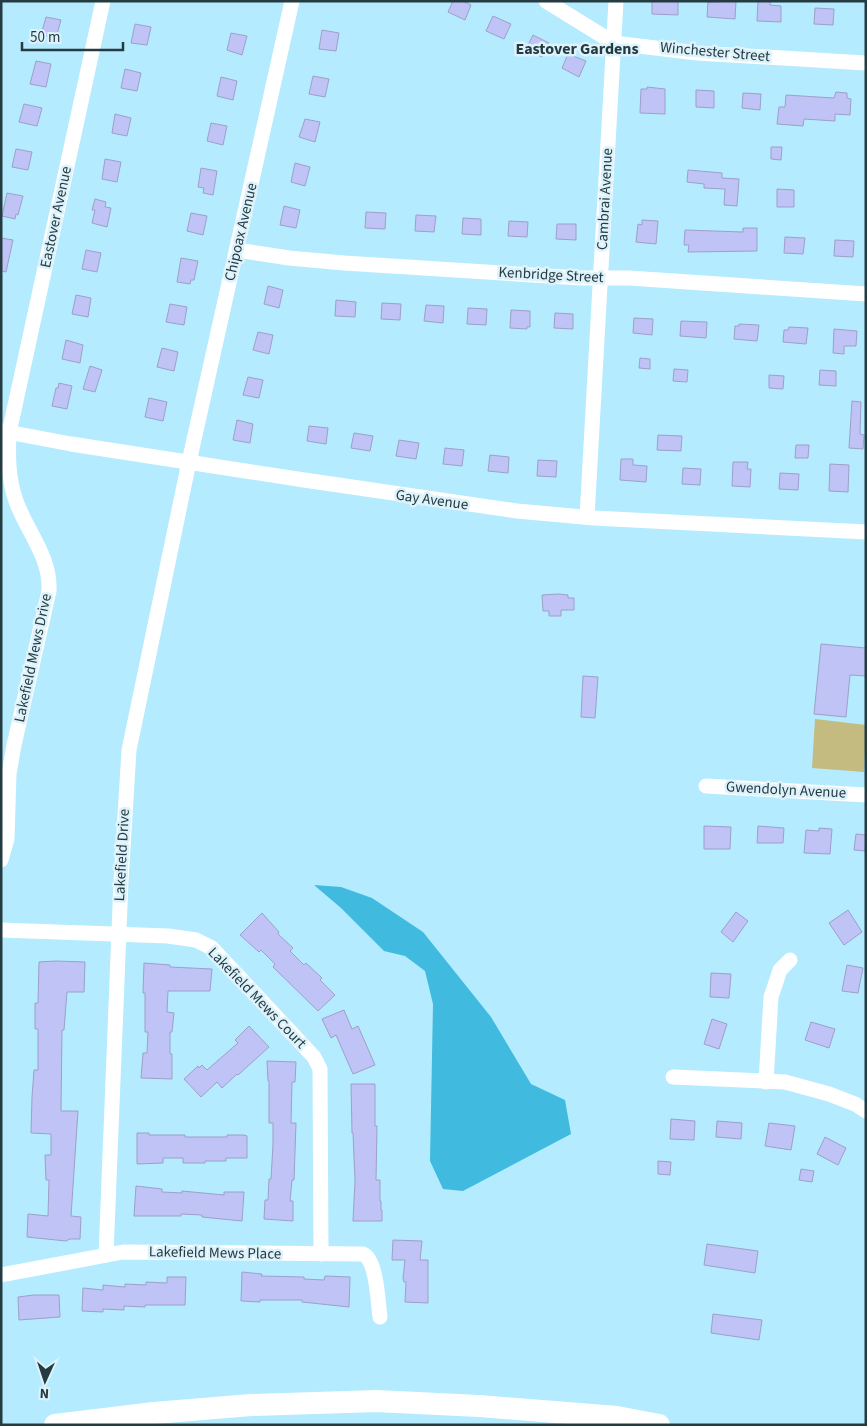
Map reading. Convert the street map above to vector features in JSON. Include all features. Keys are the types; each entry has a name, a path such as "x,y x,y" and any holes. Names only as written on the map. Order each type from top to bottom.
{"highway":[{"path":"55,1425 154,1412 251,1404 376,1401 479,1406 617,1417 659,1425"}],"street":[{"name":"Eastover Avenue","path":"5,432 103,1"},
{"name":"Chipoax Avenue","path":"189,462 292,1"},
{"name":"Winchester Street","path":"546,1 614,43 697,53 866,63"},
{"name":"Cambrai Avenue","path":"587,517 616,1"},
{"name":"Kenbridge Street","path":"237,250 289,258 344,263 600,278 629,278 866,294"},
{"name":"Gay Avenue","path":"5,432 476,506 587,517 866,532"},
{"name":"Lakefield Mews Drive","path":"1,860 7,838 9,774 14,745 49,591 50,579 44,560 16,501 8,463 5,432"},
{"name":"Lakefield Drive","path":"106,1254 119,934 129,750 189,462"},
{"name":"Gwendolyn Avenue","path":"706,786 866,795"},
{"name":"Lakefield Mews Court","path":"1,930 168,936 196,940 212,948 314,1057 320,1069 321,1254"},
{"path":"766,1082 771,997 780,970 790,960"},
{"path":"673,1077 785,1082 829,1094 866,1111"},
{"name":"Lakefield Mews Place","path":"1,1275 123,1252 363,1254 368,1256 373,1267 380,1317"}],"shaded area":[{"path":"815,719 866,725 864,772 812,768"}],"water":[{"path":"314,885 341,887 372,898 423,932 491,1017 531,1084 565,1100 571,1134 463,1191 443,1189 430,1161 433,1004 425,971 405,956 384,951 341,908"}],"building":[{"path":"453,1 463,1 471,5 465,20 448,12"},
{"path":"652,1 678,1 678,15 652,14"},
{"path":"736,1 735,19 707,17 708,2"},
{"path":"758,1 770,1 770,5 781,6 781,22 757,21"},
{"path":"815,8 834,9 833,25 814,24"},
{"path":"493,16 511,24 504,39 486,31"},
{"path":"46,17 61,20 56,38 41,35"},
{"path":"135,24 151,27 147,45 131,43"},
{"path":"322,30 339,33 336,51 319,49"},
{"path":"231,33 247,36 242,55 227,50"},
{"path":"533,35 549,43 542,57 526,49"},
{"path":"568,54 586,61 579,77 562,68"},
{"path":"36,61 51,64 46,87 30,84"},
{"path":"125,69 141,73 137,91 121,88"},
{"path":"313,76 329,79 325,97 309,94"},
{"path":"221,77 237,81 233,100 217,96"},
{"path":"647,87 665,89 665,114 640,113 641,89 647,89"},
{"path":"696,90 714,91 714,108 696,107"},
{"path":"836,92 847,93 847,98 851,99 850,115 835,114 835,121 804,119 803,126 777,124 779,107 785,107 786,95 834,98"},
{"path":"743,93 761,94 760,110 742,108"},
{"path":"24,104 42,108 37,126 19,122"},
{"path":"115,114 131,118 127,136 112,133"},
{"path":"305,119 320,122 315,142 299,137"},
{"path":"211,123 227,126 223,145 207,141"},
{"path":"771,147 782,147 781,160 771,159"},
{"path":"16,149 32,152 28,170 12,167"},
{"path":"105,159 121,162 117,182 102,179"},
{"path":"295,163 310,167 305,186 291,182"},
{"path":"201,168 217,171 213,195 203,193 204,188 198,187"},
{"path":"688,170 722,173 722,178 739,179 737,206 724,205 725,189 704,188 704,184 687,182"},
{"path":"777,189 794,190 794,207 777,207"},
{"path":"7,193 23,196 18,215 16,214 15,219 2,216"},
{"path":"95,199 106,202 105,207 111,208 107,227 92,223 95,210 92,210"},
{"path":"284,206 300,210 296,228 280,225"},
{"path":"366,212 386,213 385,229 365,228"},
{"path":"191,213 207,216 203,235 187,231"},
{"path":"416,215 436,216 434,232 415,231"},
{"path":"463,218 481,219 481,235 462,234"},
{"path":"642,220 658,221 656,244 636,242 638,224 642,225"},
{"path":"509,221 528,222 527,237 508,236"},
{"path":"557,224 576,224 576,240 556,239"},
{"path":"743,228 757,228 757,251 688,252 689,245 684,245 685,230 743,232"},
{"path":"785,237 805,238 803,254 784,253"},
{"path":"1,238 13,240 6,272 1,271"},
{"path":"835,240 854,241 853,257 834,256"},
{"path":"86,250 101,253 97,272 82,269"},
{"path":"181,258 198,261 194,280 191,280 190,284 177,282"},
{"path":"268,286 283,290 279,308 264,304"},
{"path":"76,295 91,298 88,317 72,314"},
{"path":"336,300 356,302 355,317 335,316"},
{"path":"382,303 401,304 400,320 381,319"},
{"path":"170,304 187,307 184,325 166,322"},
{"path":"426,305 444,306 443,323 424,321"},
{"path":"468,308 487,309 486,325 467,324"},
{"path":"511,310 530,311 530,327 527,327 527,329 510,328"},
{"path":"555,313 573,314 573,329 554,328"},
{"path":"634,318 653,319 652,335 633,333"},
{"path":"681,321 707,322 706,338 680,336"},
{"path":"739,324 759,325 757,341 734,339 735,326 739,326"},
{"path":"789,327 808,328 806,344 783,342 784,330 788,330"},
{"path":"834,329 857,331 856,346 844,346 844,354 833,353"},
{"path":"258,332 273,335 269,354 253,350"},
{"path":"66,340 83,345 80,363 62,359"},
{"path":"162,348 178,352 174,371 157,367"},
{"path":"640,358 650,359 650,369 639,368"},
{"path":"90,366 102,370 95,392 83,389"},
{"path":"674,369 688,370 687,382 673,381"},
{"path":"820,370 836,371 836,386 819,385"},
{"path":"769,375 784,376 783,389 769,388"},
{"path":"248,377 263,380 259,398 243,395"},
{"path":"59,383 72,386 67,409 52,406"},
{"path":"149,398 167,402 163,421 145,417"},
{"path":"852,401 861,402 860,434 864,435 863,449 849,448"},
{"path":"237,420 253,424 250,443 233,440"},
{"path":"309,426 328,428 326,444 307,441"},
{"path":"354,433 373,436 370,451 351,448"},
{"path":"658,435 682,436 681,451 657,450"},
{"path":"399,440 419,443 416,459 396,456"},
{"path":"796,445 809,445 808,458 795,458"},
{"path":"445,448 464,450 462,466 443,464"},
{"path":"490,455 509,457 508,473 488,471"},
{"path":"621,459 633,459 633,465 647,466 646,482 620,480"},
{"path":"538,460 557,461 556,477 537,476"},
{"path":"733,462 748,462 747,469 751,469 750,487 732,486"},
{"path":"830,464 849,465 848,492 829,491"},
{"path":"683,468 701,469 700,485 682,484"},
{"path":"780,473 799,474 798,490 779,489"},
{"path":"558,594 574,598 574,610 561,610 561,616 549,616 549,611 543,611 542,595"},
{"path":"821,644 866,648 866,676 850,675 846,717 814,714"},
{"path":"583,676 598,677 595,718 581,717"},
{"path":"704,826 731,827 730,849 704,849"},
{"path":"758,826 784,828 783,843 757,843"},
{"path":"819,828 832,829 830,854 804,853 806,830 819,831"},
{"path":"856,834 866,835 865,851 854,850"},
{"path":"848,910 862,932 844,945 829,923"},
{"path":"736,912 748,921 733,942 721,932"},
{"path":"262,913 279,932 278,934 293,948 290,951 304,965 306,963 322,978 320,980 335,995 318,1011 273,967 275,964 261,950 259,952 240,935"},
{"path":"39,962 85,962 84,992 67,992 64,1030 62,1030 61,1111 78,1111 71,1216 81,1217 80,1239 66,1241 27,1237 28,1214 48,1216 49,1180 46,1180 45,1155 51,1155 51,1134 31,1133 32,1097 34,1070 38,1070 38,1029 35,1029 35,1003 38,1003"},
{"path":"144,963 170,965 170,967 212,969 210,991 168,991 167,1012 174,1013 172,1032 170,1032 172,1079 141,1078 143,1053 147,1053 148,1032 145,1032"},
{"path":"847,965 863,968 858,993 842,991"},
{"path":"711,973 731,974 729,998 710,997"},
{"path":"344,1010 352,1029 358,1026 375,1065 353,1074 336,1035 331,1038 322,1019"},
{"path":"712,1019 727,1024 719,1049 704,1044"},
{"path":"811,1022 835,1029 829,1048 805,1040"},
{"path":"249,1026 269,1047 222,1088 217,1082 201,1097 184,1079 198,1066 199,1068 202,1065 207,1070 238,1043 235,1040"},
{"path":"267,1061 296,1062 295,1082 292,1082 291,1123 296,1123 294,1180 292,1180 290,1201 293,1201 293,1221 264,1219 265,1200 268,1200 269,1179 271,1179 273,1144 273,1123 269,1123"},
{"path":"351,1084 375,1084 375,1126 377,1126 376,1180 380,1180 382,1221 353,1221 355,1181"},
{"path":"671,1119 695,1121 694,1140 670,1139"},
{"path":"717,1121 742,1123 741,1139 716,1137"},
{"path":"769,1123 795,1126 791,1150 765,1146"},
{"path":"137,1133 185,1135 185,1137 244,1135 247,1136 247,1158 226,1158 226,1161 205,1161 205,1163 183,1163 183,1158 163,1158 163,1163 137,1164"},
{"path":"825,1137 846,1148 838,1165 817,1154"},
{"path":"658,1161 671,1162 670,1175 658,1174"},
{"path":"801,1169 814,1171 812,1182 799,1180"},
{"path":"136,1186 162,1189 162,1192 182,1193 182,1191 224,1195 224,1192 244,1192 242,1221 181,1214 181,1216 134,1216"},
{"path":"393,1240 422,1241 420,1260 428,1260 428,1303 405,1302 406,1282 404,1282 403,1278 405,1260 392,1260"},
{"path":"707,1244 758,1251 755,1273 704,1265"},
{"path":"242,1272 262,1274 261,1276 304,1277 304,1279 324,1280 325,1276 350,1277 349,1307 302,1302 302,1300 241,1301"},
{"path":"167,1277 186,1277 185,1305 124,1306 124,1310 82,1311 83,1288 103,1290 103,1285 125,1287 125,1284 146,1285 146,1282 167,1283"},
{"path":"59,1295 60,1317 19,1320 18,1297"},
{"path":"713,1314 762,1320 759,1340 711,1333"}],"district":[{"name":"Eastover Gardens","path":"577,49"}]}
